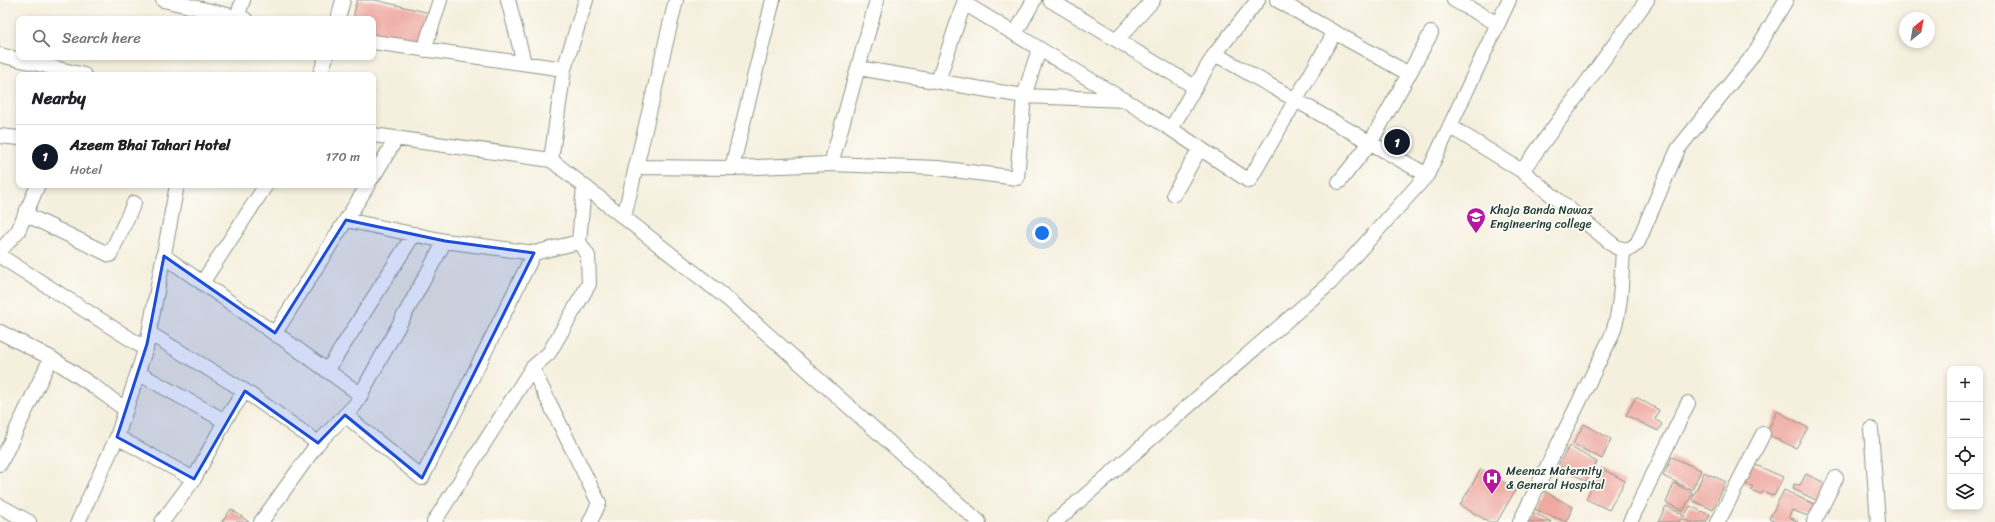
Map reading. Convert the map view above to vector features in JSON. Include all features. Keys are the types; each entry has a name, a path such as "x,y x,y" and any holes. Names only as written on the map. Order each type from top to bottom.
{"street":[{"path":"163,0 232,16"},
{"path":"241,16 242,0"},
{"path":"339,16 343,0"},
{"path":"424,50 440,0"},
{"path":"508,0 524,63"},
{"path":"551,160 564,69 586,0"},
{"path":"624,217 676,0"},
{"path":"732,168 773,0"},
{"path":"831,164 877,0"},
{"path":"1015,34 1034,0"},
{"path":"1050,0 1195,87"},
{"path":"1118,40 1153,0"},
{"path":"1170,129 1215,54 1258,0"},
{"path":"1277,0 1409,74"},
{"path":"1454,0 1498,24"},
{"path":"1056,522 1330,283 1427,176 1510,0"},
{"path":"1522,171 1646,0"},
{"path":"1451,127 1522,171 1616,247 1623,250 1632,248 1638,242 1678,149 1754,54 1786,0"},
{"path":"938,82 964,3 1125,100 1249,181 1335,32"},
{"path":"1339,182 1370,143 1409,74 1430,32"},
{"path":"376,42 564,69"},
{"path":"636,167 732,168 831,164 938,168 1017,178 1024,96 1039,49"},
{"path":"1215,54 1427,176"},
{"path":"0,55 16,59"},
{"path":"21,60 71,72"},
{"path":"321,72 325,60"},
{"path":"858,68 1024,96 1125,100"},
{"path":"0,136 16,138"},
{"path":"376,136 551,160 729,300 979,522"},
{"path":"376,172 396,139"},
{"path":"1174,194 1200,148"},
{"path":"434,522 532,368 549,353 589,284 588,256 579,242 584,186"},
{"path":"0,251 18,231 37,188"},
{"path":"78,522 117,436 146,349 176,188"},
{"path":"202,283 264,188"},
{"path":"278,336 275,333 366,188"},
{"path":"25,214 110,255 134,203"},
{"path":"346,220 445,241 534,253 579,242"},
{"path":"327,371 414,234"},
{"path":"261,522 318,443 355,405 445,241"},
{"path":"1520,522 1616,324 1623,250"},
{"path":"345,415 422,478 534,253"},
{"path":"0,256 146,349"},
{"path":"164,256 361,395"},
{"path":"0,332 51,358 92,384 126,410"},
{"path":"149,333 244,391 318,443"},
{"path":"0,464 51,358"},
{"path":"532,368 599,503 590,522"},
{"path":"138,372 225,421"},
{"path":"162,522 194,479 225,421 244,391"},
{"path":"1630,522 1688,403"},
{"path":"1871,429 1878,522"},
{"path":"1718,522 1763,434"},
{"path":"117,436 194,479"},
{"path":"1814,522 1836,478"},
{"path":"0,506 29,522"}],"highlighted area":[{"path":"346,220 445,241 534,253 422,478 345,415 318,443 245,391 194,479 117,437 147,344 164,256 275,333"}],"building":[{"path":"357,0 375,0 430,13 422,49 376,38 376,16 354,16"},
{"path":"1636,397 1659,410 1655,419 1662,424 1658,431 1626,415"},
{"path":"1777,411 1808,428 1796,448 1766,434"},
{"path":"1584,424 1611,439 1602,459 1573,444"},
{"path":"1569,446 1597,462 1586,481 1558,466"},
{"path":"1672,457 1701,470 1692,490 1663,476"},
{"path":"1751,463 1783,477 1774,496 1763,491 1761,494 1751,490 1753,487 1742,482"},
{"path":"1601,468 1625,481 1609,510 1586,499"},
{"path":"1481,469 1516,489 1497,522 1489,522 1460,505"},
{"path":"1704,472 1726,482 1713,510 1692,500"},
{"path":"1806,474 1829,485 1820,502 1793,489 1794,484 1800,485"},
{"path":"1674,483 1693,493 1683,511 1666,503"},
{"path":"1542,490 1573,507 1566,522 1534,509"},
{"path":"1784,490 1818,506 1813,518 1792,510 1789,517 1798,522 1776,522 1769,519"},
{"path":"1666,506 1683,515 1679,522 1658,522"},
{"path":"1690,506 1710,515 1706,522 1690,522 1683,519"},
{"path":"231,509 249,522 222,522"},
{"path":"1532,512 1552,522 1526,522"}],"place":[{"name":"Azeem Bhai Tahari Hotel","path":"1397,142"},
{"name":"Khaja Banda Nawaz Engineering college","path":"1476,234"},
{"name":"Meenaz Maternity & General Hospital","path":"1492,495"}]}
